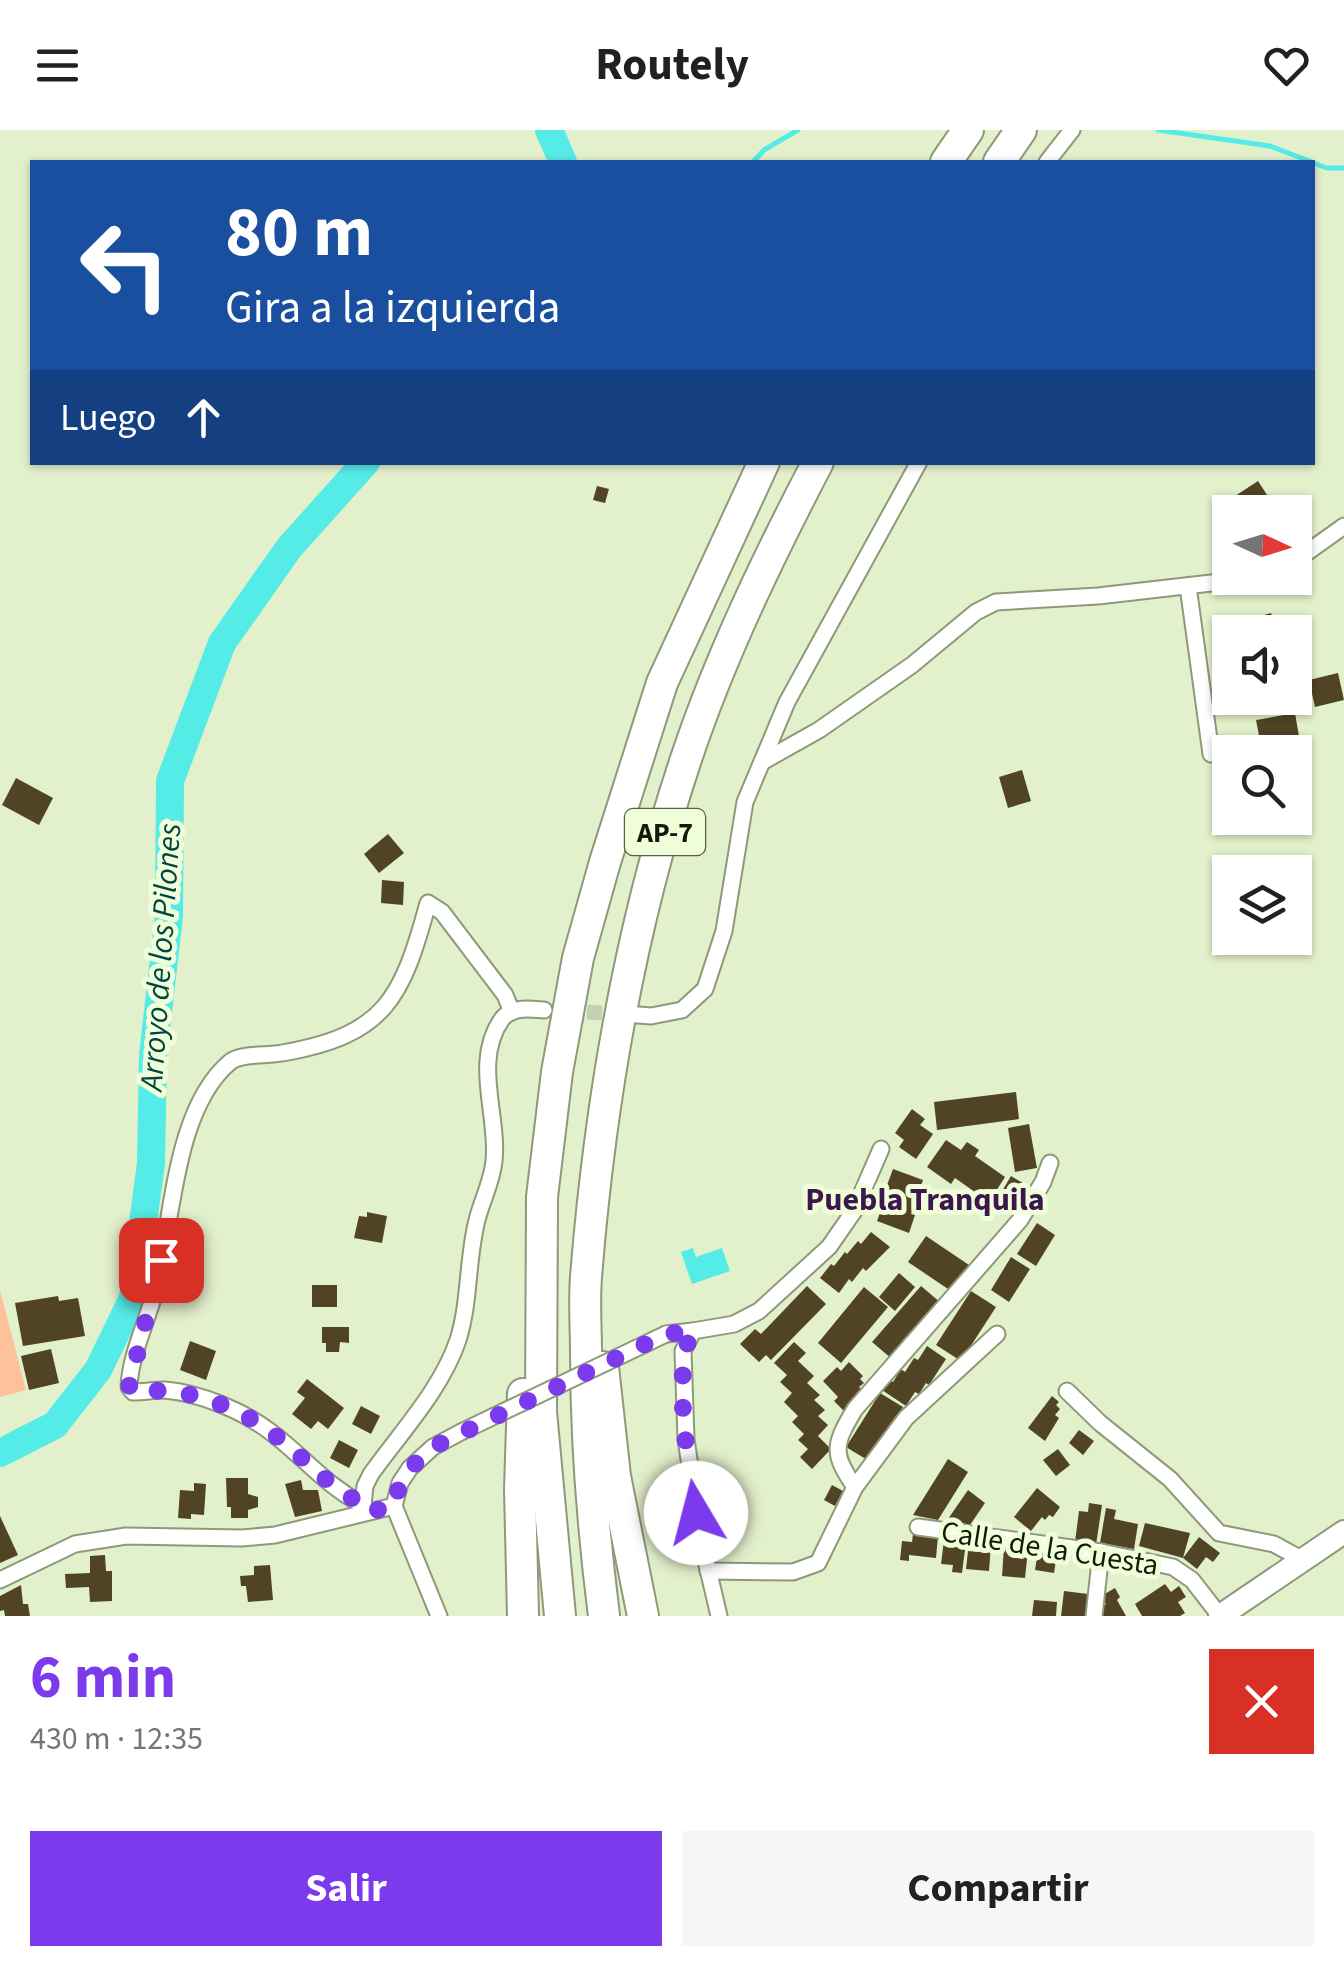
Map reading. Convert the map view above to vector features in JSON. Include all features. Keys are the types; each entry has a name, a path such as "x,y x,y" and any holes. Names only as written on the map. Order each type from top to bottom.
{"highway":[{"path":"947,160 968,130"},
{"path":"1000,160 1020,130"},
{"name":"AP-7","path":"560,1616 541,1412 542,1197 556,1072 578,958 662,683 763,465"},
{"name":"AP-7","path":"604,1616 595,1544 586,1399 585,1280 616,1041 654,868 686,758 729,648 817,465"},
{"path":"522,1616 524,1350 530,1248 542,1197"},
{"path":"592,1225 616,1476 643,1616"}],"main road":[{"path":"1232,1613 1344,1532"}],"street":[{"path":"1049,160 1072,130"},
{"path":"625,1014 651,1016 682,1010 705,989 724,930 745,802 787,702 917,465"},
{"path":"1312,549 1344,526"},
{"path":"762,762 818,730 912,665 976,612 996,602 1212,583"},
{"path":"1188,586 1210,754"},
{"path":"366,1509 319,1477 272,1432 240,1414 205,1399 164,1390 133,1392 129,1387 156,1288 185,1142 215,1078 234,1058 314,1048 353,1032 378,1014 400,988 428,903 442,912 505,995 512,1012"},
{"path":"366,1509 365,1486 371,1474 437,1383 458,1338 477,1219 494,1161 489,1062 495,1034 504,1016 518,1008 544,1010"},
{"path":"439,1616 394,1506 400,1482 410,1468 433,1447 461,1432 666,1334 734,1324 759,1311 829,1247 854,1211 881,1150"},
{"path":"855,1488 837,1462 837,1445 844,1426 1020,1220 1050,1163"},
{"path":"693,1331 683,1350 686,1438 719,1616"},
{"path":"708,1571 792,1572 818,1564 855,1488 906,1418 997,1334"},
{"path":"1067,1391 1100,1423 1170,1478 1219,1533 1274,1544 1303,1560"},
{"path":"0,1580 75,1544 126,1536 275,1535 366,1509 394,1506"},
{"name":"Calle de la Cuesta","path":"918,1527 1101,1552 1173,1567 1232,1613"},
{"path":"1094,1616 1101,1552"}],"shaded area":[{"path":"0,1290 26,1390 0,1397"}],"water":[{"path":"693,1248 696,1257 722,1248 730,1271 692,1284 681,1252"}],"building":[{"path":"1258,481 1267,495 1237,495"},
{"path":"597,486 609,489 605,503 593,500"},
{"path":"1338,673 1344,700 1315,707 1312,679"},
{"path":"1295,715 1299,735 1259,735 1256,720"},
{"path":"1022,770 1031,801 1008,808 999,777"},
{"path":"16,778 53,798 39,825 2,805"},
{"path":"388,834 404,853 379,873 364,854"},
{"path":"382,880 404,882 403,905 381,903"},
{"path":"1016,1092 1019,1119 937,1130 934,1102"},
{"path":"912,1109 925,1119 920,1125 933,1134 916,1159 899,1147 904,1140 895,1133"},
{"path":"1029,1124 1037,1168 1015,1172 1008,1128"},
{"path":"946,1140 961,1150 967,1142 979,1150 975,1156 1005,1177 989,1202 955,1178 951,1184 927,1167"},
{"path":"893,1169 923,1180 909,1233 877,1221"},
{"path":"1011,1176 1031,1188 1018,1210 998,1198"},
{"path":"367,1212 387,1216 382,1243 354,1238 359,1216 367,1217"},
{"path":"1037,1223 1055,1235 1036,1266 1017,1254"},
{"path":"871,1232 890,1247 852,1282 849,1279 839,1293 820,1278 831,1264 834,1266"},
{"path":"926,1236 969,1265 951,1291 908,1262"},
{"path":"1011,1257 1030,1269 1009,1302 991,1290"},
{"path":"899,1273 915,1287 895,1311 879,1297"},
{"path":"312,1285 337,1285 337,1307 312,1307"},
{"path":"807,1286 826,1304 771,1360 766,1355 759,1362 740,1344 755,1329 761,1334"},
{"path":"921,1286 941,1303 892,1359 872,1342"},
{"path":"864,1287 888,1307 841,1363 818,1343"},
{"path":"971,1291 996,1307 961,1361 936,1345"},
{"path":"58,1296 59,1301 78,1298 85,1336 23,1346 15,1303"},
{"path":"322,1327 349,1327 349,1343 340,1342 339,1352 326,1352"},
{"path":"190,1341 216,1351 206,1380 180,1370"},
{"path":"794,1342 806,1353 798,1361 814,1376 807,1383 820,1395 814,1400 825,1410 818,1416 828,1425 818,1436 831,1449 812,1469 800,1457 808,1449 798,1440 804,1434 792,1422 798,1416 784,1402 792,1393 780,1382 787,1375 774,1363"},
{"path":"927,1346 946,1359 929,1385 926,1383 919,1394 915,1392 906,1406 882,1390 901,1369 905,1372 914,1358 918,1360"},
{"path":"51,1349 59,1383 29,1390 21,1356"},
{"path":"849,1362 863,1376 860,1379 864,1383 859,1387 863,1391 844,1411 834,1401 838,1397 823,1381 837,1367 841,1371"},
{"path":"307,1379 344,1408 328,1429 318,1421 311,1429 292,1414 305,1398 297,1392"},
{"path":"880,1393 903,1407 869,1461 846,1447"},
{"path":"1052,1396 1059,1402 1056,1405 1060,1409 1055,1415 1059,1418 1045,1441 1028,1428"},
{"path":"361,1406 380,1416 371,1434 352,1424"},
{"path":"1079,1430 1094,1441 1083,1455 1069,1443"},
{"path":"339,1440 358,1450 349,1468 330,1458"},
{"path":"1058,1449 1070,1465 1056,1476 1043,1460"},
{"path":"948,1459 968,1472 938,1520 913,1515"},
{"path":"226,1478 248,1478 248,1494 258,1497 258,1507 248,1510 248,1518 231,1518"},
{"path":"301,1480 303,1490 318,1490 322,1511 295,1517 285,1484"},
{"path":"194,1483 206,1484 204,1515 178,1518 180,1490 194,1491"},
{"path":"832,1485 843,1491 835,1506 824,1500"},
{"path":"1037,1488 1060,1507 1053,1517 1042,1517 1031,1531 1014,1517"},
{"path":"968,1490 985,1503 970,1525 948,1519"},
{"path":"1089,1503 1102,1505 1096,1545 1075,1542 1079,1511 1088,1512"},
{"path":"1106,1508 1116,1510 1114,1519 1138,1524 1134,1549 1100,1543"},
{"path":"0,1516 18,1555 0,1563"},
{"path":"1145,1523 1190,1533 1183,1558 1139,1546"},
{"path":"913,1534 938,1536 936,1558 909,1555 909,1561 900,1560 902,1541 912,1542"},
{"path":"1199,1537 1220,1553 1213,1562 1206,1557 1197,1569 1183,1558"},
{"path":"944,1540 966,1542 962,1573 952,1572 953,1565 941,1564"},
{"path":"980,1545 991,1545 989,1571 966,1569 968,1551 979,1552"},
{"path":"1004,1547 1028,1550 1025,1578 1002,1576"},
{"path":"1038,1551 1057,1554 1054,1573 1035,1570"},
{"path":"105,1555 106,1571 112,1571 112,1601 90,1602 89,1587 66,1588 65,1574 90,1573 90,1556"},
{"path":"270,1565 273,1600 248,1602 240,1576 254,1575 254,1566"},
{"path":"1165,1584 1171,1592 1179,1586 1186,1597 1178,1602 1185,1613 1142,1616 1135,1604"},
{"path":"21,1585 23,1604 28,1604 30,1616 5,1616 4,1610 0,1611 0,1596"},
{"path":"1115,1588 1126,1616 1101,1616 1100,1607 1106,1604 1101,1596"},
{"path":"1064,1591 1088,1594 1086,1616 1061,1616"},
{"path":"1034,1600 1057,1602 1056,1616 1032,1616"}],"waterway":[{"name":"Arroyo de los Pilones","path":"549,130 562,160"},
{"path":"755,160 798,130"},
{"path":"1158,130 1270,146 1307,160"},
{"path":"1315,164 1344,168"},
{"name":"Arroyo de los Pilones","path":"0,1453 55,1425 98,1370 133,1298 151,1163 153,1055 169,916 170,781 222,643 289,548 363,465"}],"tunnel":[{"path":"564,1011 625,1014"}],"district":[{"name":"Puebla Tranquila","path":"925,1199"}],"route":[{"path":"161,1260 129,1380 133,1392 164,1390 205,1399 240,1414 272,1432 319,1477 364,1505 368,1512 394,1506 405,1475 433,1447 666,1334 693,1331 683,1350 683,1366 686,1438 696,1513"}]}
